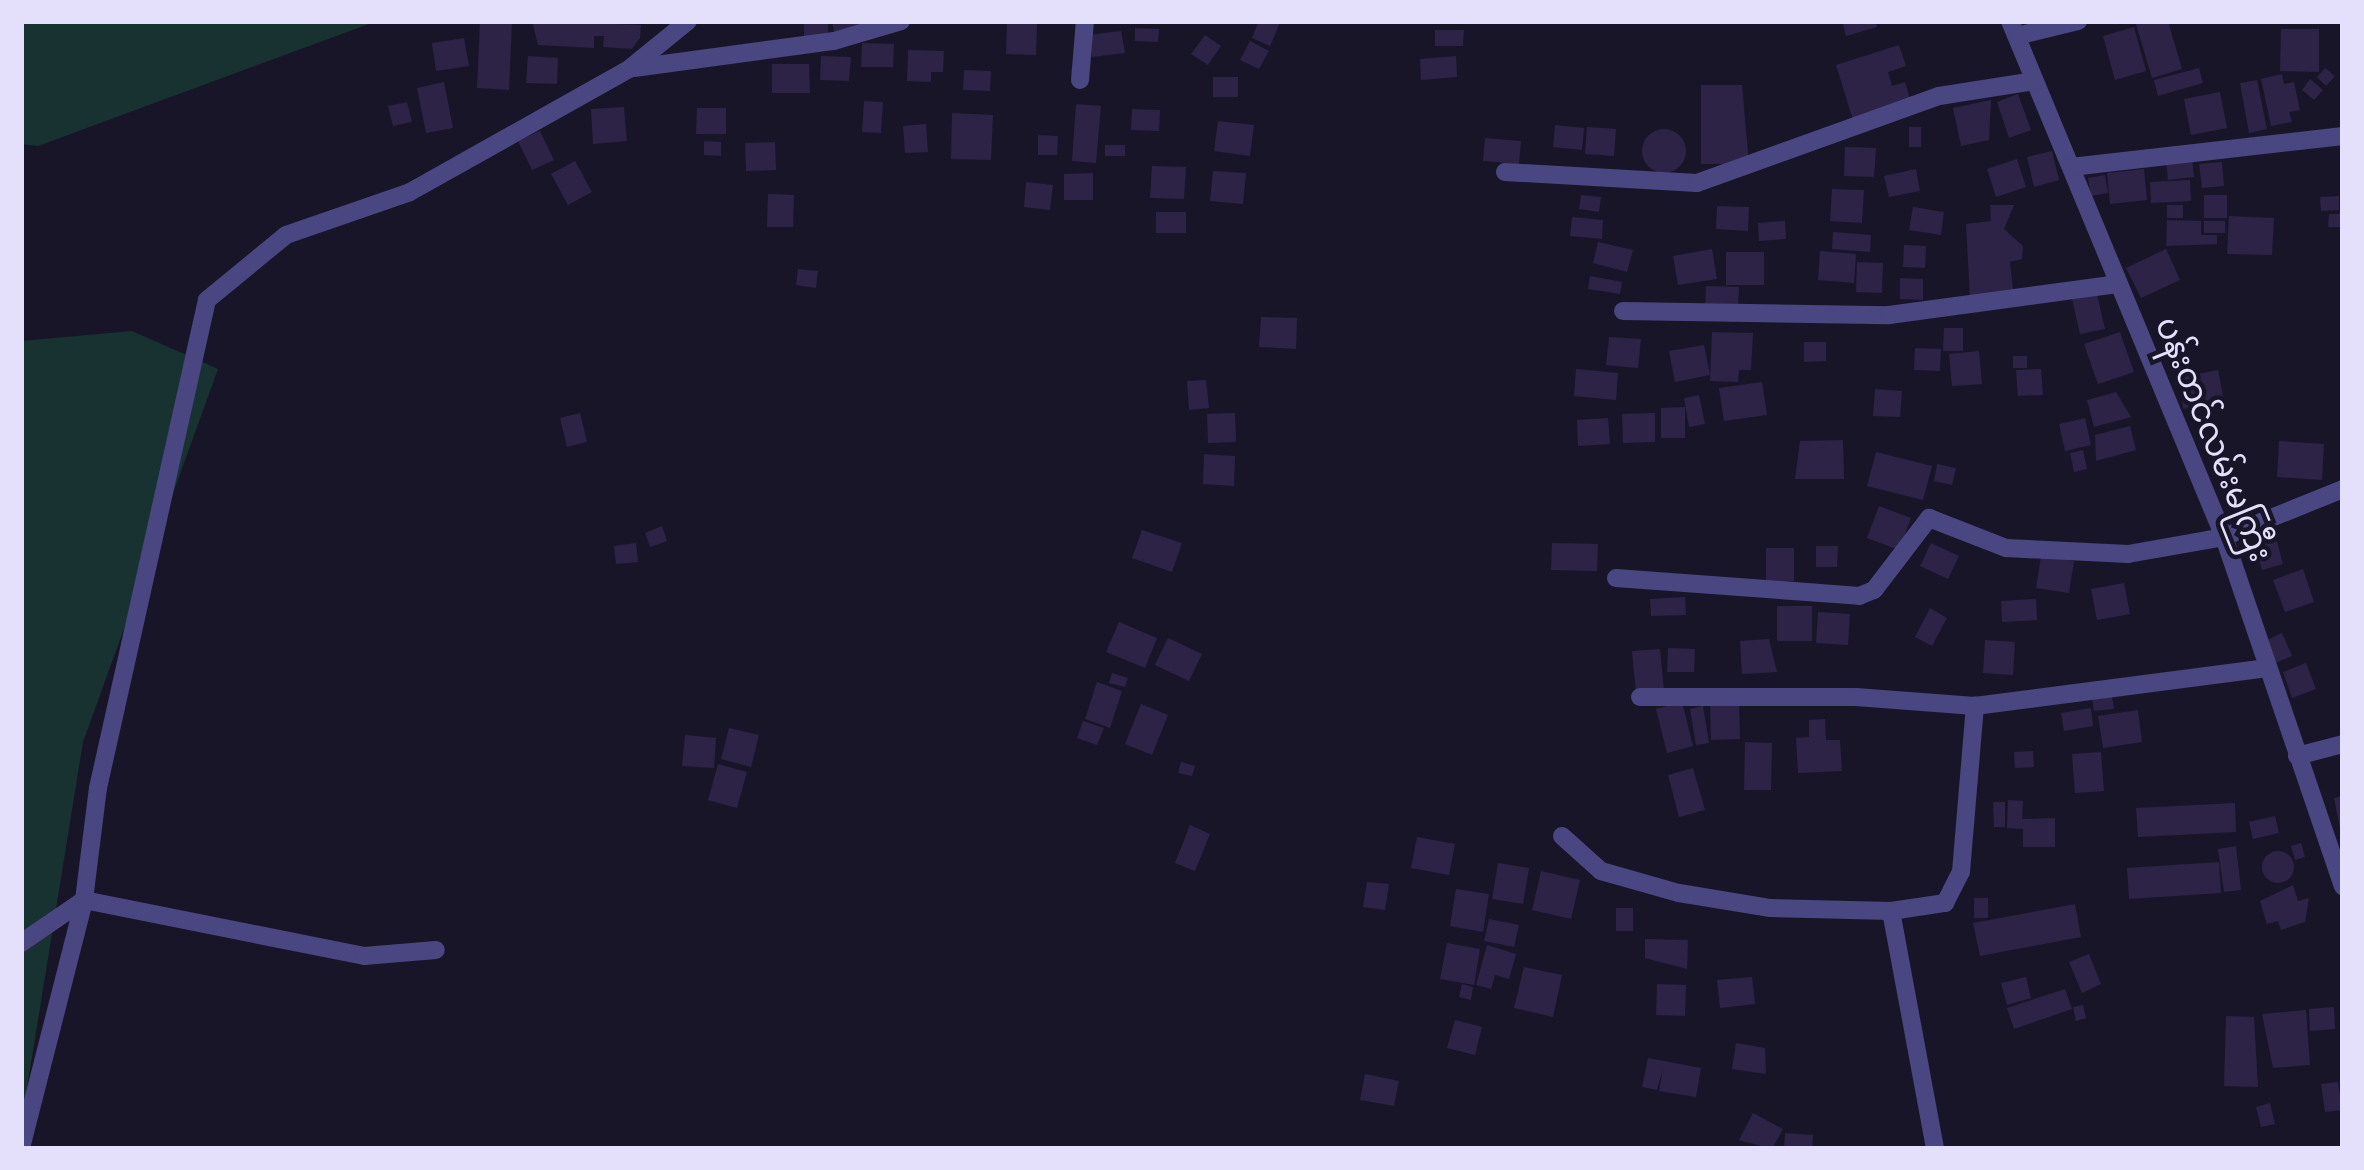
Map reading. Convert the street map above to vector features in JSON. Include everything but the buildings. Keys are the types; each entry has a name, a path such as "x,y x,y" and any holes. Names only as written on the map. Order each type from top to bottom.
{"street":[{"path":"21,1148 84,900 98,788 207,300 286,235 410,192 629,69 688,21"},
{"path":"629,69 833,41 902,21"},
{"path":"1080,80 1085,21"},
{"path":"2013,29 2078,21"},
{"name":"ပန်းတင်လမ်းမကြီး","path":"2013,29 2224,537 2343,886"},
{"path":"1504,172 1697,183 1939,96 2035,81"},
{"path":"2071,167 2343,136"},
{"path":"1623,311 1888,315 2119,284"},
{"path":"1616,578 1859,596 1874,590 1929,518 1947,518 2006,548 2128,554 2224,537 2343,489"},
{"path":"1640,697 1856,697 1975,706 2268,668"},
{"path":"1562,836 1601,871 1678,893 1771,908 1891,911 1945,903 1958,888 1975,706"},
{"path":"2297,756 2343,744"},
{"path":"21,944 84,900 364,956 436,950"},
{"path":"1891,911 1935,1149"}],"green space":[{"path":"21,21 377,21 38,146 21,144"},
{"path":"132,331 218,369 83,742 21,1125 21,341"}]}
